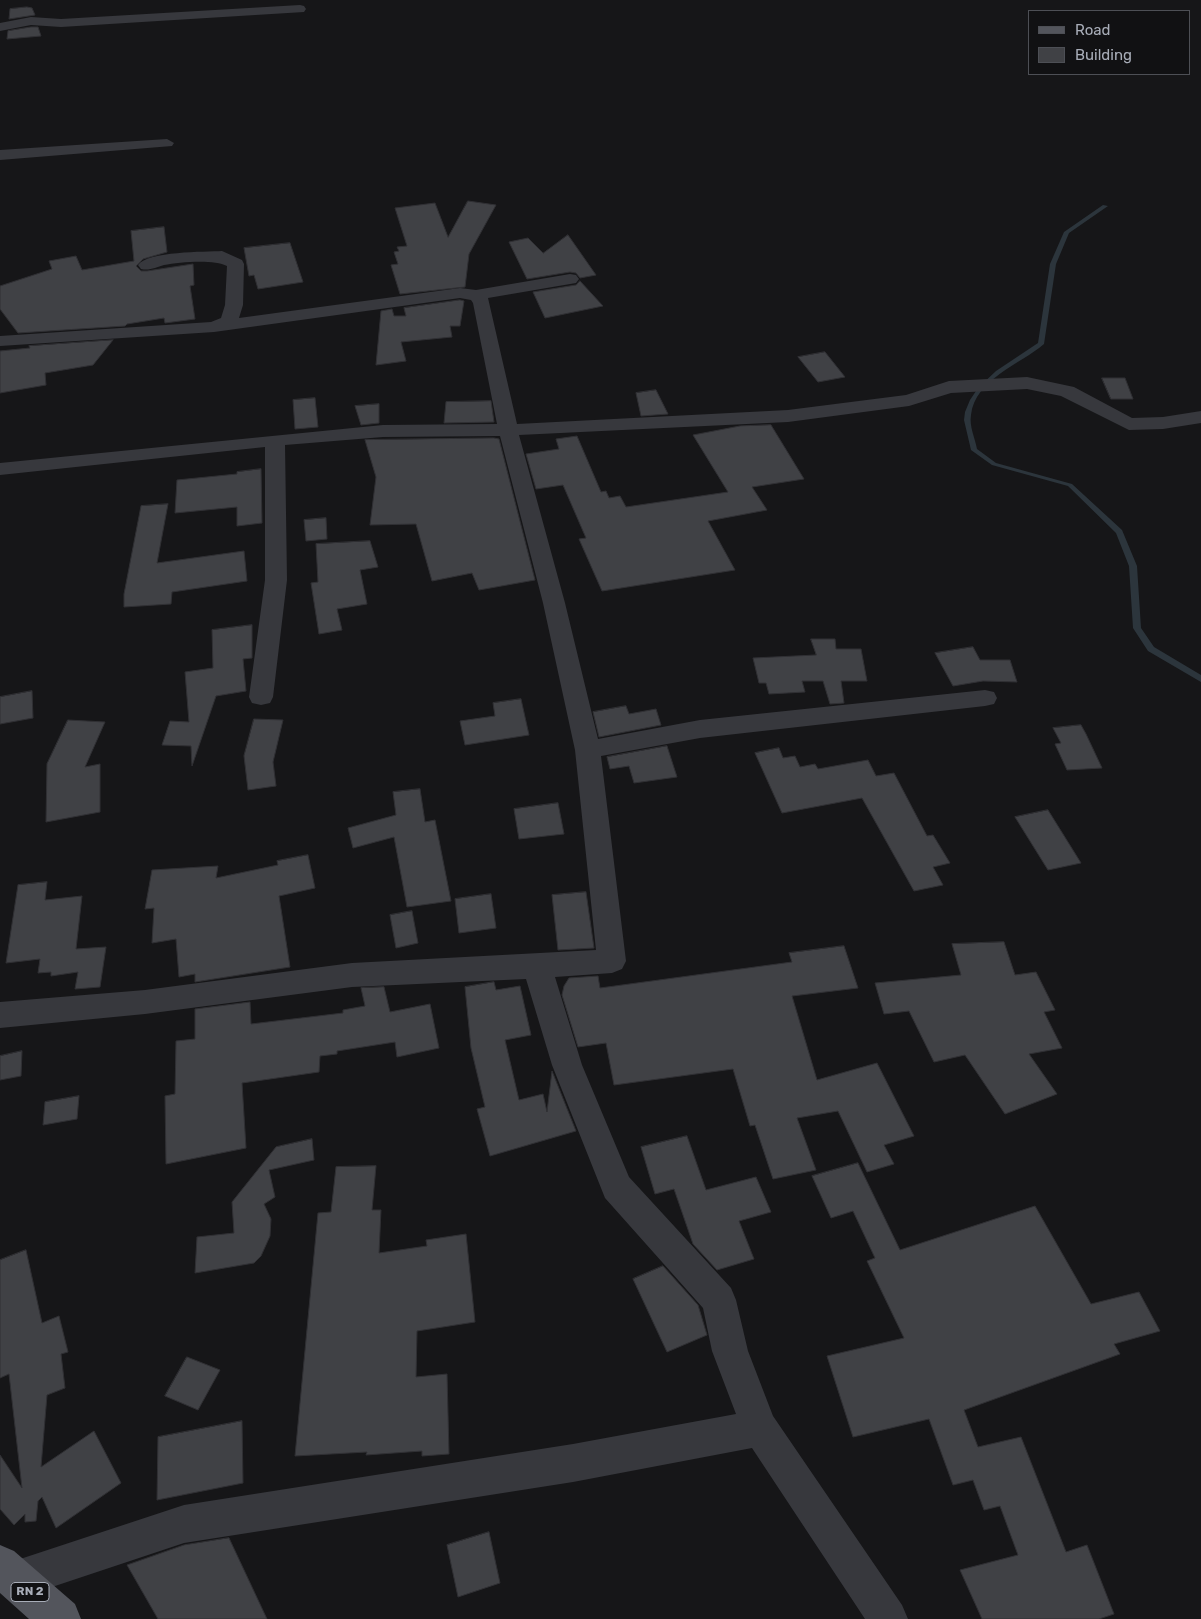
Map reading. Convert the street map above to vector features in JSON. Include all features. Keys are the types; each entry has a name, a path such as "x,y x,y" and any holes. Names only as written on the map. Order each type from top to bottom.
{"main road":[{"name":"RN 2","path":"8,1572 60,1619"}],"street":[{"path":"0,26 31,21 70,22 300,9"},
{"path":"0,155 167,143"},
{"path":"146,265 163,260 222,256 236,264 234,306 229,321 214,327"},
{"path":"0,341 214,327 460,294 476,295 570,279"},
{"path":"0,1014 145,1002 352,975 537,968 612,961 588,750 554,603 508,430 482,302 476,295"},
{"path":"0,469 275,440 383,431 508,430 788,416 909,400 949,387 1027,383 1067,391 1129,424 1163,423 1201,417"},
{"path":"260,697 276,580 275,440"},
{"path":"588,750 700,729 985,698"},
{"path":"537,968 566,1065 617,1187 719,1300 730,1351 760,1428 888,1619"},
{"path":"8,1572 184,1524 573,1463 760,1428"}],"building":[{"path":"32,8 35,15 9,19 10,9"},
{"path":"38,27 41,36 7,39 8,31"},
{"path":"468,201 496,205 469,254 465,287 400,294 391,265 398,264 394,252 399,251 397,247 407,246 395,208 435,203 448,237"},
{"path":"164,227 167,252 143,259 136,266 141,271 147,271 193,264 194,285 190,286 195,319 165,323 164,318 127,324 125,326 18,333 0,309 0,286 52,269 49,261 76,256 82,270 134,261 131,231"},
{"path":"568,235 596,275 580,278 576,273 570,272 527,279 509,242 528,238 543,253"},
{"path":"290,243 303,282 258,289 254,275 249,276 244,248"},
{"path":"580,281 603,306 545,318 533,292 576,285"},
{"path":"464,301 460,326 450,326 452,337 401,342 406,361 376,365 381,311 392,309 394,316 406,316 404,308"},
{"path":"113,340 93,365 45,373 46,385 0,393 0,351 30,348 29,346"},
{"path":"825,352 845,377 818,382 798,357"},
{"path":"1102,378 1125,378 1133,399 1111,399"},
{"path":"656,390 668,414 641,416 636,393"},
{"path":"315,398 318,427 295,429 293,400"},
{"path":"491,401 494,422 444,423 446,402"},
{"path":"379,404 379,423 361,425 355,406"},
{"path":"771,425 804,479 752,487 767,510 708,521 735,570 602,591 579,539 586,538 563,485 536,489 526,454 559,449 556,439 577,436 601,492 606,491 609,498 620,496 626,507 728,492 693,435 740,426"},
{"path":"499,439 535,580 479,590 472,573 432,581 416,524 370,525 376,477 365,440"},
{"path":"261,469 262,523 237,526 237,507 175,513 177,480 237,474 237,472"},
{"path":"168,504 157,563 244,551 247,581 172,592 171,604 124,607 124,594 141,506"},
{"path":"326,518 327,539 306,541 304,520"},
{"path":"370,541 378,567 360,570 367,604 337,609 342,630 319,634 311,583 318,582 316,544"},
{"path":"252,625 252,658 243,659 246,691 216,696 192,766 191,746 162,745 170,721 189,722 185,672 213,668 212,630"},
{"path":"811,639 835,639 836,649 861,649 867,681 841,681 844,703 830,704 823,681 802,681 805,692 769,694 766,683 759,683 753,658 816,655"},
{"path":"973,647 980,660 1010,660 1017,682 983,681 953,686 935,653"},
{"path":"32,691 33,718 0,724 0,697"},
{"path":"521,699 529,735 465,745 460,721 495,716 493,703"},
{"path":"626,706 629,714 656,709 661,725 599,737 593,712"},
{"path":"254,719 283,720 273,762 276,786 248,790 244,756"},
{"path":"68,720 105,722 85,767 100,764 100,812 46,822 47,764"},
{"path":"1081,725 1102,768 1067,770 1055,744 1061,743 1053,728"},
{"path":"667,746 677,777 634,783 629,766 610,769 607,757"},
{"path":"779,748 783,758 795,756 800,767 815,764 818,769 868,760 876,776 894,773 927,836 933,835 950,863 933,867 943,885 914,891 862,798 782,813 755,753"},
{"path":"420,789 425,822 435,820 451,901 407,907 394,837 353,848 348,828 396,815 393,792"},
{"path":"558,803 564,834 519,839 514,809"},
{"path":"1048,810 1081,863 1048,870 1015,817"},
{"path":"308,855 315,888 279,896 290,967 195,982 195,974 179,977 176,939 152,943 154,908 145,909 152,870 218,866 216,878 278,865 277,861"},
{"path":"47,882 45,900 82,896 76,949 106,947 100,987 75,989 78,972 51,976 51,972 38,973 40,959 6,963 18,885"},
{"path":"586,892 594,948 558,950 552,895"},
{"path":"491,894 496,928 459,933 455,899"},
{"path":"412,911 418,943 396,948 390,915"},
{"path":"1004,942 1015,975 1036,972 1055,1010 1044,1012 1062,1048 1029,1054 1057,1094 1005,1114 965,1055 934,1062 909,1011 884,1014 875,983 961,975 952,944"},
{"path":"844,946 858,988 792,996 817,1080 877,1063 914,1136 884,1145 894,1164 867,1172 838,1111 797,1118 816,1170 773,1179 755,1125 750,1126 733,1069 614,1085 606,1043 578,1047 562,995 564,986 569,978 598,976 600,988 792,962 789,953"},
{"path":"494,982 496,990 520,986 531,1035 505,1040 519,1100 543,1094 547,1112 552,1071 576,1131 490,1156 477,1109 485,1107 471,1048 465,987"},
{"path":"384,987 390,1012 430,1004 439,1048 397,1057 395,1042 337,1051 337,1054 320,1056 319,1072 242,1083 246,1148 166,1164 165,1096 175,1094 176,1041 195,1039 195,1009 250,1002 251,1024 343,1013 343,1010 365,1006 361,988"},
{"path":"22,1051 21,1076 0,1080 0,1056"},
{"path":"79,1096 77,1119 43,1125 45,1102"},
{"path":"687,1136 706,1190 756,1177 771,1212 739,1221 754,1259 717,1270 693,1244 674,1189 655,1194 641,1147"},
{"path":"312,1139 314,1160 269,1170 275,1197 264,1204 271,1219 270,1236 261,1256 254,1263 195,1273 197,1237 234,1233 232,1202 276,1147"},
{"path":"858,1163 900,1250 1035,1206 1091,1304 1139,1292 1160,1331 1114,1344 1120,1354 964,1410 978,1447 1021,1437 1066,1552 1087,1545 1114,1614 1099,1619 982,1619 960,1570 1018,1555 1000,1506 984,1510 973,1480 953,1485 929,1419 853,1437 827,1356 904,1338 867,1261 875,1258 853,1211 831,1218 812,1176"},
{"path":"376,1166 372,1210 381,1210 379,1253 427,1246 426,1240 466,1234 475,1322 417,1331 416,1377 447,1374 449,1454 422,1456 422,1451 366,1455 367,1452 295,1456 318,1213 331,1212 336,1167"},
{"path":"26,1250 42,1323 59,1316 68,1352 61,1354 65,1388 47,1395 41,1467 94,1431 121,1483 56,1528 42,1497 38,1501 36,1521 25,1522 25,1514 14,1525 0,1509 0,1455 22,1488 9,1374 0,1378 0,1260"},
{"path":"663,1266 698,1305 707,1335 667,1352 633,1279"},
{"path":"187,1357 220,1370 198,1410 165,1396"},
{"path":"242,1421 243,1483 157,1500 158,1437"},
{"path":"489,1532 500,1583 458,1597 447,1545"},
{"path":"229,1538 267,1619 158,1619 127,1565 184,1545"}],"waterway":[{"path":"1105,206 1067,232 1053,264 1041,344 988,380 973,400 968,412 969,431 974,450 994,464 1070,485 1119,532 1133,566 1137,628 1151,649 1201,679"}]}
